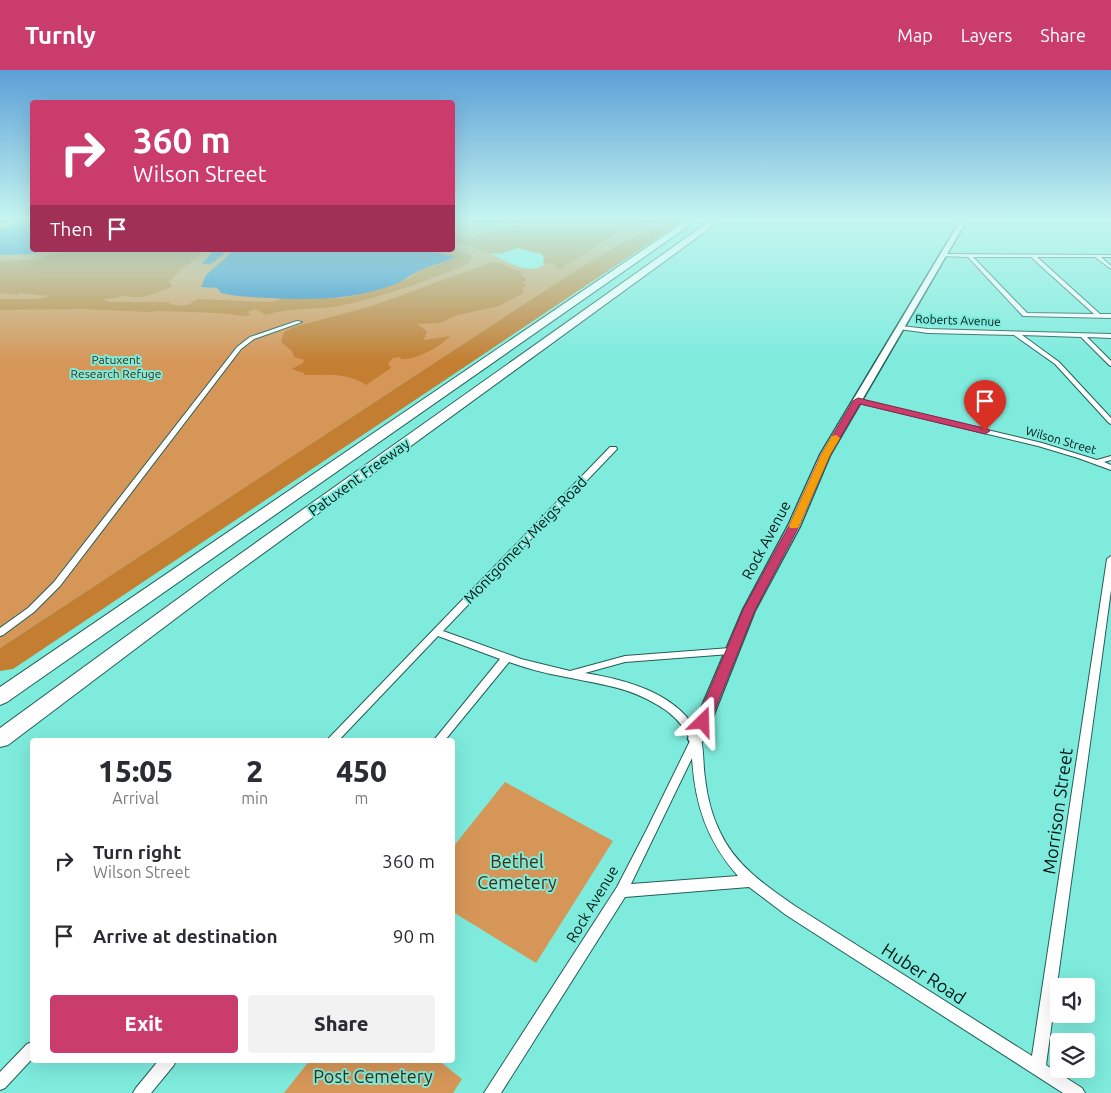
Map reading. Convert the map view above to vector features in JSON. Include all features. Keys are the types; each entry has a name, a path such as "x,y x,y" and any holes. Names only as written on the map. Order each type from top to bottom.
{"highway":[{"name":"Patuxent Freeway","path":"0,697 627,266"},
{"name":"Patuxent Freeway","path":"0,739 222,575 653,266"}],"street":[{"name":"Rock Avenue","path":"492,1093 621,891 650,836 696,739 730,651 762,582 794,526 825,455 901,328 941,266"},
{"path":"979,266 1025,315 1111,316"},
{"path":"1044,266 1099,316"},
{"path":"0,633 31,610 57,584 239,348 252,338 299,322"},
{"name":"Roberts Avenue","path":"901,328 1027,335 1111,336"},
{"name":"Roberts Avenue","path":"1014,333 1023,330 1111,332"},
{"path":"1091,332 1083,336 1111,364"},
{"path":"1014,333 1057,363 1111,422"},
{"name":"Wilson Street","path":"858,401 1040,444 1111,468"},
{"name":"Montgomery Meigs Road","path":"334,738 614,449"},
{"path":"1096,462 1111,458"},
{"name":"Morrison Street","path":"1038,1068 1111,559"},
{"path":"437,632 507,658 568,674 628,685 654,697 688,722 696,739"},
{"path":"568,674 625,659 730,651"},
{"path":"440,738 507,658"},
{"name":"Huber Road","path":"696,739 700,789 709,824 731,859 752,881 809,921 1077,1093"},
{"path":"621,891 752,881"},
{"path":"0,1083 30,1051"},
{"path":"141,1093 166,1063"}],"green space":[{"name":"Patuxent Research Refuge","path":"0,266 515,266 529,269 542,266 584,266 0,648"},
{"name":"Bethel Cemetery","path":"505,782 613,841 536,963 455,913 455,844"},
{"name":"Post Cemetery","path":"308,1063 442,1063 462,1079 453,1093 284,1093"}],"shaded area":[{"path":"0,266 186,266 179,269 180,271 169,282 173,286 142,297 123,295 116,298 103,299 109,302 165,302 179,306 192,304 190,303 197,299 271,302 284,298 343,298 408,279 423,269 435,266 464,266 405,288 372,298 339,306 275,312 266,315 255,309 247,312 251,314 247,316 216,313 82,309 0,310 0,299 37,299 49,296 0,293"},
{"path":"482,266 506,266 514,270 527,272 519,273 527,280 523,282 527,286 522,287 524,293 499,306 454,316 440,323 417,324 427,331 424,340 450,336 428,352 407,359 393,358 388,363 391,368 366,385 344,376 305,375 292,369 303,363 304,360 294,357 292,351 281,342 284,332 294,327 372,306"},
{"path":"555,266 565,266 560,269"},
{"path":"584,266 616,266 13,669 0,671 0,648"}],"water":[{"path":"217,266 431,266 397,283 378,290 363,294 317,299 252,297 221,293 217,288 201,287 206,275"}],"slow traffic":[{"path":"794,526 825,455 836,438"}],"route":[{"path":"703,722 730,651 762,582 794,526 825,455 858,401 985,431"}]}
